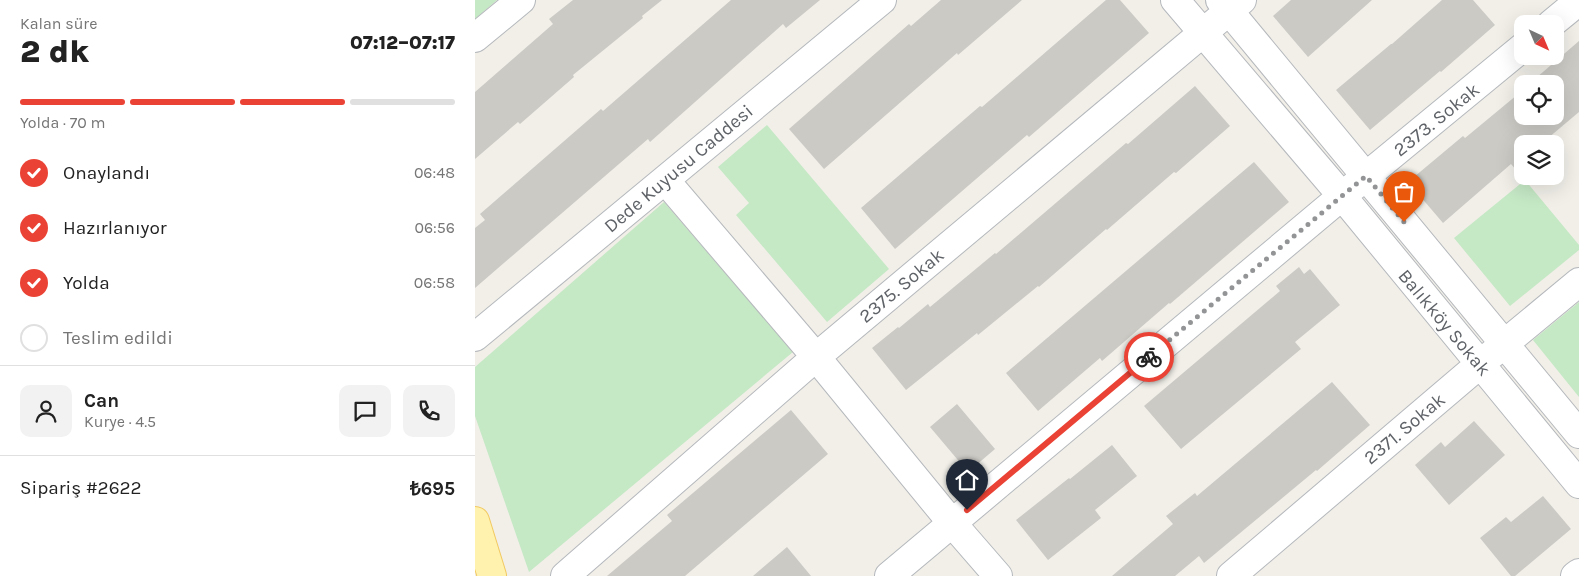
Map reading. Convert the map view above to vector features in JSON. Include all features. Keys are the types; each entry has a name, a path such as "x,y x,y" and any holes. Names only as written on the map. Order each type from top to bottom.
{"main road":[{"path":"475,521 492,576"}],"street":[{"path":"475,38 521,0"},
{"name":"Dede Kuyusu Caddesi","path":"475,337 882,0"},
{"name":"Balıkköy Sokak","path":"1175,0 1342,196 1579,484"},
{"path":"1562,15 1579,1"},
{"name":"Balıkköy Sokak","path":"1230,4 1366,176 1579,434"},
{"name":"2375. Sokak","path":"565,576 816,357 1203,32 1230,4"},
{"name":"2373. Sokak","path":"889,576 1514,54"},
{"path":"665,180 816,357 952,523 999,576"},
{"name":"2371. Sokak","path":"1231,576 1579,282"},
{"path":"1575,576 1579,572"}],"green space":[{"path":"475,0 497,0 475,19"},
{"path":"767,125 889,269 827,322 736,215 749,203 718,167"},
{"path":"1519,185 1529,185 1579,245 1579,250 1510,306 1454,238"},
{"path":"664,202 793,352 529,572 475,416 475,367"},
{"path":"1579,302 1579,397 1533,340"}],"building":[{"path":"573,0 662,0 642,16 643,18 573,75 574,77 520,124 518,122 475,159 475,92 553,24 549,19"},
{"path":"731,0 820,0 786,28 783,24 650,142 648,139 475,288 475,228 485,220 480,214"},
{"path":"941,0 1022,0 958,55 957,53 824,169 789,129 909,24 911,26"},
{"path":"1106,0 1120,0 1149,33 895,249 861,208"},
{"path":"1291,0 1372,0 1308,57 1273,16"},
{"path":"1442,0 1473,0 1495,25 1370,130 1336,90"},
{"path":"1579,41 1579,112 1564,125 1564,75 1539,75 1551,65 1564,65 1564,54"},
{"path":"1195,86 1230,126 1039,287 978,335 977,333 906,390 872,348 928,304 930,307 996,254"},
{"path":"1514,97 1514,125 1564,125 1552,135 1514,135 1514,168 1511,164 1443,223 1408,182 1463,136 1465,138"},
{"path":"1254,162 1289,202 1102,361 1100,358 1038,411 1006,373"},
{"path":"1299,267 1304,274 1310,269 1340,305 1295,342 1301,349 1181,449 1144,406 1280,291 1276,286"},
{"path":"1332,382 1370,425 1204,563 1199,556 1175,576 1112,576 1173,524 1166,516 1195,493 1197,496"},
{"path":"957,404 995,449 968,472 930,427"},
{"path":"791,410 828,454 685,576 607,576 672,521 667,515"},
{"path":"1474,421 1505,455 1449,505 1415,465 1441,442 1445,447"},
{"path":"1112,445 1137,476 1095,510 1101,518 1048,560 1016,520"},
{"path":"1543,496 1571,529 1515,576 1511,576 1480,538 1506,517 1511,522"},
{"path":"787,547 811,576 753,576"}],"way so far":[{"path":"1149,357 1366,176 1404,222"}],"route":[{"path":"967,510 1149,357"}]}
